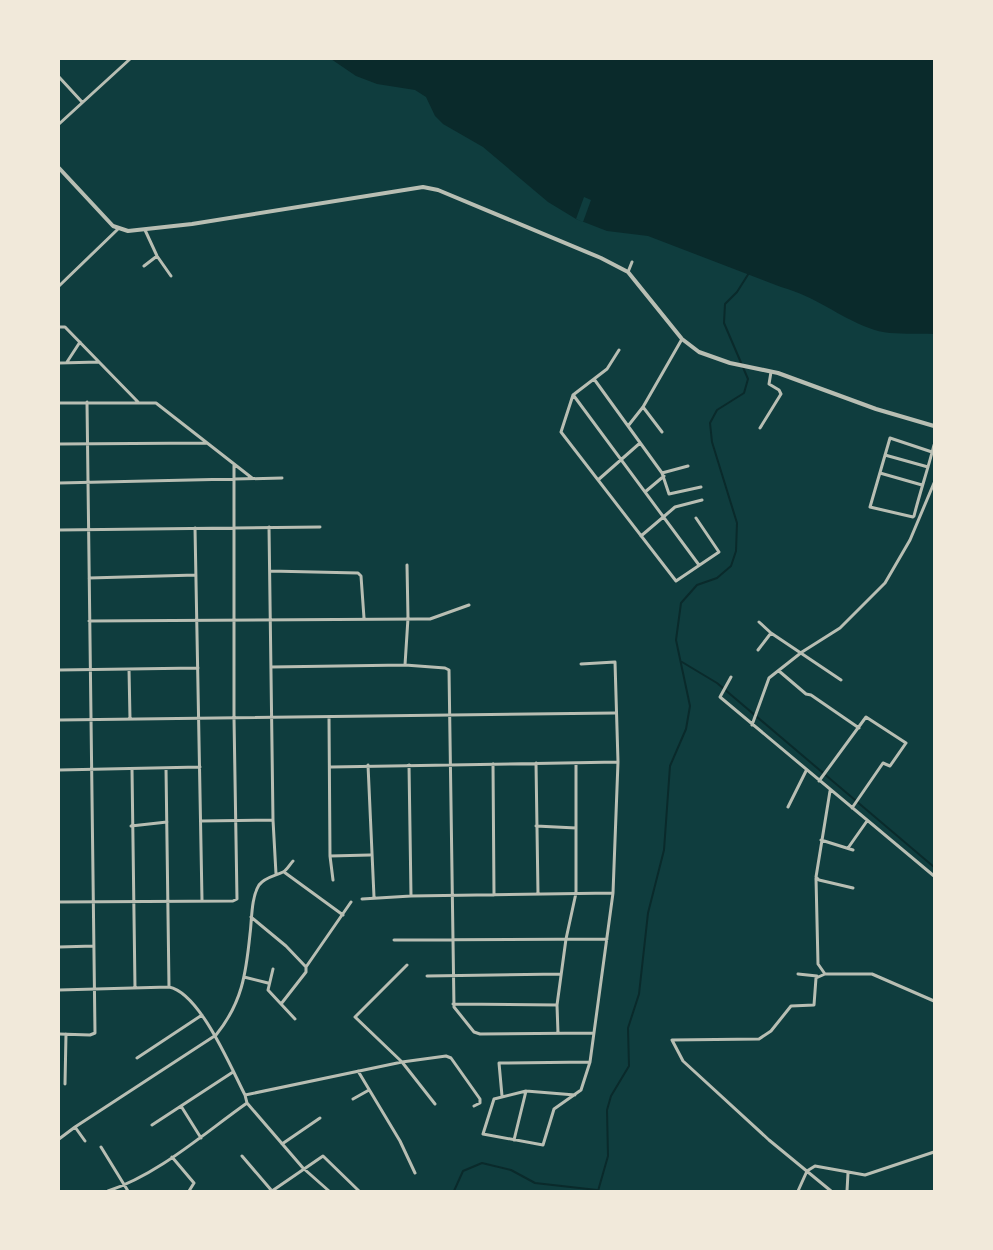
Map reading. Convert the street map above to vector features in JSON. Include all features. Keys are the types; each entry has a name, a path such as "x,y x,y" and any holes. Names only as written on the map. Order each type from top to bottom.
{"street":[{"path":"59,124 130,59"},
{"path":"59,77 82,102"},
{"path":"59,168 118,229 128,231 428,188 438,190 601,258 628,272 682,338 699,352 730,363 772,371 876,409 934,426"},
{"path":"59,286 118,229"},
{"path":"145,230 157,256 171,276"},
{"path":"144,266 157,256"},
{"path":"628,272 632,262"},
{"path":"59,327 65,327 138,402"},
{"path":"628,426 643,407 682,338"},
{"path":"66,362 80,342"},
{"path":"620,350 610,366 573,395 560,432 676,581 718,554 720,550 696,518"},
{"path":"59,363 100,362"},
{"path":"760,428 781,394 779,390 769,384 772,371"},
{"path":"594,379 663,474 669,494 701,487"},
{"path":"573,395 699,565"},
{"path":"59,1034 90,1035 95,1033 87,402"},
{"path":"59,403 138,402 158,404 252,479"},
{"path":"643,407 662,432"},
{"path":"932,452 892,438 889,440 871,507 912,517 928,467 934,445"},
{"path":"59,444 208,443"},
{"path":"598,480 622,461 640,443"},
{"path":"885,455 928,467"},
{"path":"59,902 237,900 234,718 234,464"},
{"path":"645,492 663,474 688,466"},
{"path":"880,472 922,485"},
{"path":"59,483 282,478"},
{"path":"752,725 767,681 802,652 840,628 885,584 910,540 934,483"},
{"path":"641,536 675,507 702,500"},
{"path":"269,527 273,820 276,874"},
{"path":"59,530 320,527"},
{"path":"195,528 202,900"},
{"path":"405,665 408,618 408,565"},
{"path":"270,571 358,573 361,576 364,618"},
{"path":"88,578 196,575"},
{"path":"89,621 430,619 469,605"},
{"path":"759,622 771,633 802,652 841,680"},
{"path":"758,650 771,633"},
{"path":"575,1095 526,1091 502,1096 492,1101 483,1134 543,1145 554,1109 575,1095 584,1086 590,1062 614,893 618,762 615,713 615,662 581,664"},
{"path":"271,667 405,665 445,668 449,670 455,1009 477,1033 594,1033"},
{"path":"59,670 198,668"},
{"path":"129,669 130,719"},
{"path":"779,670 806,694 811,695 858,728"},
{"path":"732,677 720,697 806,771 821,780 830,791 853,807 867,821 934,876"},
{"path":"59,720 615,713"},
{"path":"330,717 330,856 333,880"},
{"path":"821,780 828,768 868,717 906,743 890,766 883,763 853,807"},
{"path":"331,767 618,762"},
{"path":"536,763 538,894"},
{"path":"558,1033 557,1005 566,939 576,893 576,763"},
{"path":"493,764 494,894"},
{"path":"368,765 370,855 374,897"},
{"path":"409,765 411,896"},
{"path":"59,770 200,767"},
{"path":"166,768 169,987"},
{"path":"132,769 135,988"},
{"path":"788,808 806,771"},
{"path":"825,974 818,964 816,878 817,857 830,791"},
{"path":"200,821 273,820"},
{"path":"848,848 867,821"},
{"path":"132,826 167,822"},
{"path":"536,826 576,828"},
{"path":"821,840 853,850"},
{"path":"330,856 370,855"},
{"path":"59,1139 216,1035 229,1019 236,1006 244,977 251,918 258,886 264,880 284,872 294,861"},
{"path":"284,872 343,915"},
{"path":"816,878 852,888"},
{"path":"362,899 374,897 494,894 614,893"},
{"path":"281,1004 306,972 306,967 352,902"},
{"path":"251,918 286,946 306,967"},
{"path":"394,940 607,939"},
{"path":"59,947 94,946"},
{"path":"407,965 355,1017 402,1062 435,1104"},
{"path":"274,969 268,984 269,992 296,1019"},
{"path":"427,976 561,974"},
{"path":"798,974 818,976 825,974 872,974 934,1001"},
{"path":"818,976 814,1005 792,1005 771,1031 759,1038 672,1040 683,1062 831,1191"},
{"path":"244,977 268,984"},
{"path":"59,990 169,987 179,991 202,1015 216,1035 245,1094 247,1104 303,1168 329,1191"},
{"path":"454,1004 557,1005"},
{"path":"137,1058 202,1015"},
{"path":"65,1084 66,1034"},
{"path":"245,1094 402,1062 449,1056 480,1100 480,1103 474,1106"},
{"path":"502,1096 499,1063 590,1062"},
{"path":"358,1071 400,1141 415,1173"},
{"path":"152,1125 233,1072"},
{"path":"354,1099 369,1090"},
{"path":"514,1140 526,1091"},
{"path":"108,1191 125,1185 172,1157 247,1104"},
{"path":"181,1106 201,1138"},
{"path":"282,1144 320,1118"},
{"path":"76,1127 85,1141"},
{"path":"101,1147 128,1191"},
{"path":"798,1191 807,1171 815,1166 865,1175 934,1152"},
{"path":"242,1156 272,1191 323,1156 359,1191"},
{"path":"172,1157 194,1183 189,1191"},
{"path":"847,1191 848,1173"}],"water":[{"path":"331,59 934,59 934,334 876,331 805,296 648,236 607,231 576,219 548,202 483,147 443,124 435,116 426,97 415,90 377,84 356,76"}],"pier":[{"path":"584,197 591,200 583,222 576,219"}],"waterway":[{"path":"598,1191 608,1156 607,1110 611,1096 629,1066 628,1028 639,994 648,913 664,850 670,766 686,729 690,706 676,640 681,603 697,585 717,578 731,566 736,551 737,523 712,442 710,423 717,410 744,393 748,379 724,323 725,304 737,292 749,273"},
{"path":"682,662 717,683 934,867"},
{"path":"454,1191 463,1171 482,1163 511,1170 535,1183 597,1190"}]}
